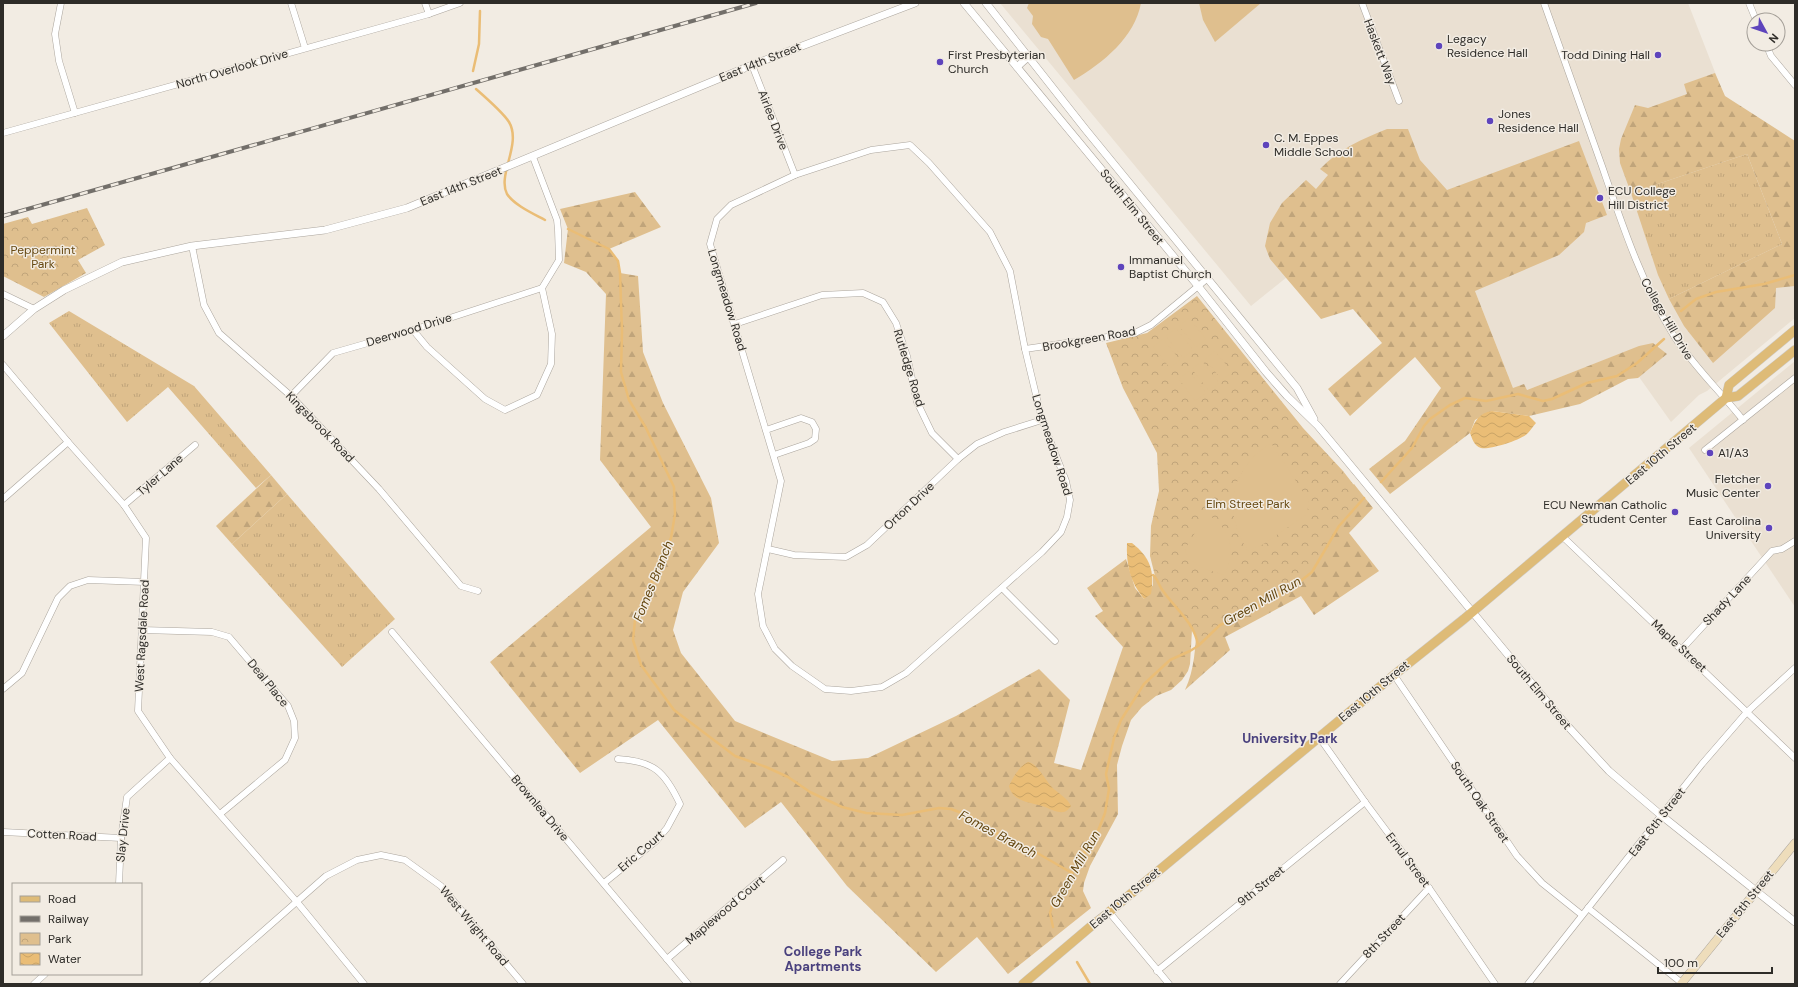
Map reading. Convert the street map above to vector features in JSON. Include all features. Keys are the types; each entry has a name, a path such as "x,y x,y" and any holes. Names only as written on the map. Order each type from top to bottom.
{"main road":[{"name":"East 10th Street","path":"1726,398 1729,385 1795,330"},
{"name":"East 10th Street","path":"1023,984 1394,675 1472,612 1726,398 1738,396 1795,350"},
{"name":"East 5th Street","path":"1682,984 1755,890 1795,843"}],"street":[{"path":"62,3 55,34 59,61 75,113"},
{"path":"291,3 305,48"},
{"path":"426,3 429,14"},
{"name":"North Overlook Drive","path":"3,134 429,14 460,3"},
{"name":"East 14th Street","path":"3,336 34,310 64,290 122,262 192,246 325,230 407,208 752,65 915,3"},
{"name":"South Elm Street","path":"964,3 1077,138 1266,372 1287,396 1318,426 1563,721 1609,771 1662,816 1795,922"},
{"name":"South Elm Street","path":"986,3 1086,130 1297,388 1318,426"},
{"name":"Haskett Way","path":"1362,3 1399,101"},
{"name":"College Hill Drive","path":"1544,3 1638,266 1659,309 1684,351 1705,378 1726,398 1743,420"},
{"path":"1769,52 1795,85"},
{"path":"1017,67 1028,57"},
{"name":"Airlee Drive","path":"752,65 795,175"},
{"path":"1077,138 1086,130"},
{"name":"Longmeadow Road","path":"910,145 929,163 990,232 1010,271 1025,349 1042,420 1066,481 1070,500 1067,517 1060,532 1052,542 906,673 882,687 851,691 825,689 792,666 776,649 763,626 758,594 768,549 780,481 774,455 710,244 717,219 731,205 795,175 872,150 910,145"},
{"path":"414,330 427,347 484,399 505,410 537,395 551,364 552,334 542,288 559,260 557,220 533,157"},
{"path":"1152,232 1163,223"},
{"name":"Kingsbrook Road","path":"192,246 204,305 219,333 291,396 379,489 461,586 478,591"},
{"name":"Brookgreen Road","path":"1025,349 1135,333 1151,325 1208,278"},
{"name":"Deerwood Drive","path":"291,396 333,353 414,330 542,288"},
{"name":"Rutledge Road","path":"735,324 822,296 863,293 883,302 896,323 907,356 917,402 932,433 958,460"},
{"path":"3,294 34,310"},
{"path":"1266,372 1278,364"},
{"name":"West Ragsdale Road","path":"3,365 124,505 146,538 138,711 170,758 296,902 364,984"},
{"path":"1705,450 1795,378"},
{"path":"1287,396 1297,388"},
{"path":"766,430 801,418 812,422 816,429 814,440 774,455"},
{"name":"Orton Drive","path":"768,549 794,555 846,557 867,545 958,460 978,444 1004,432 1042,420"},
{"path":"3,499 68,442"},
{"name":"Tyler Lane","path":"124,505 195,445"},
{"name":"Maple Street","path":"1562,536 1682,648 1795,758"},
{"name":"Shady Lane","path":"1682,648 1772,552 1782,549 1795,541"},
{"path":"3,689 22,673 58,598 70,586 88,580 145,582"},
{"path":"1002,588 1054,641"},
{"name":"Deal Place","path":"142,630 212,632 229,637 288,706 294,721 295,738 285,760 220,814"},
{"name":"Brownlea Drive","path":"392,632 688,984"},
{"name":"East 6th Street","path":"1528,984 1702,764 1747,712 1795,668"},
{"name":"South Oak Street","path":"1394,675 1517,856 1542,884 1582,915"},
{"name":"Ernul Street","path":"1320,737 1365,802 1429,888 1495,984"},
{"name":"Slay Drive","path":"119,883 121,838 127,797 170,758"},
{"name":"Eric Court","path":"604,883 656,841 667,828 680,804 672,786 657,769 637,760 618,759"},
{"name":"9th Street","path":"1157,971 1365,802"},
{"name":"Cotten Road","path":"3,832 121,838"},
{"name":"West Wright Road","path":"203,984 326,876 357,860 381,854 405,860 441,886 523,984"},
{"name":"Maplewood Court","path":"667,959 783,860"},
{"name":"8th Street","path":"1340,984 1429,888"},
{"path":"1588,908 1682,984"},
{"path":"1109,912 1169,984"},
{"path":"34,984 44,975"}],"shaded area":[{"path":"1000,3 1688,3 1782,244 1795,236 1795,318 1707,391 1699,395 1671,422 1622,353 1527,390 1513,388 1475,291 1287,277 1251,306"},
{"name":"East Carolina University","path":"1795,361 1795,607 1689,448"}],"green space":[{"path":"1029,3 1141,3 1138,15 1125,38 1096,66 1074,80 1048,39 1041,37 1032,24 1033,16 1027,8"},
{"path":"1199,3 1261,3 1215,42 1203,20"},
{"path":"1715,73 1725,96 1795,141 1795,286 1776,288 1775,308 1713,363 1684,326 1669,299 1782,244 1747,154 1631,193 1620,163 1619,149 1621,139 1635,105 1648,108 1687,94 1684,84"},
{"path":"1387,129 1408,129 1420,160 1447,190 1579,141 1607,215 1586,223 1584,232 1559,255 1475,291 1513,388 1524,384 1527,390 1639,346 1653,343 1667,354 1638,378 1628,379 1580,404 1529,416 1492,411 1475,420 1470,433 1390,494 1369,469 1405,441 1441,388 1415,357 1350,416 1328,389 1382,343 1353,309 1321,319 1270,259 1265,246 1270,223 1282,203 1306,180 1316,189 1328,175 1320,169 1343,150"},
{"path":"1747,154 1782,244 1669,299 1658,275 1631,193"},
{"path":"635,192 661,227 609,249 618,261 620,273 638,276 643,352 663,403 711,498 719,543 683,592 673,630 681,653 735,721 832,761 868,758 956,716 1039,669 1070,700 1054,763 1081,770 1123,647 1095,616 1103,611 1087,588 1126,559 1135,588 1144,599 1153,585 1153,575 1161,588 1187,620 1192,630 1190,664 1188,671 1182,680 1171,690 1156,696 1142,707 1131,720 1117,765 1118,814 1090,866 1084,883 1083,891 1091,908 1008,974 977,937 936,972 847,886 781,802 745,828 658,720 580,773 490,662 651,527 600,460 606,294 586,272 564,263 568,229 560,209"},
{"name":"Peppermint Park","path":"87,208 105,245 78,260 86,273 44,297 3,276 3,224 28,217 32,224"},
{"name":"Elm Street Park","path":"1197,296 1303,428 1343,471 1364,498 1339,526 1312,572 1293,587 1252,610 1220,625 1198,646 1196,636 1187,620 1161,588 1155,576 1150,556 1151,526 1159,491 1157,453 1123,388 1106,343 1147,333"},
{"path":"69,311 194,386 271,475 256,488 168,387 127,422 49,323"},
{"path":"1189,318 1206,339 1196,347 1179,326"},
{"path":"1176,328 1193,350 1183,358 1166,336"},
{"path":"1163,339 1180,360 1170,368 1153,347"},
{"path":"1215,351 1232,372 1222,380 1205,359"},
{"path":"1202,361 1219,383 1209,391 1192,369"},
{"path":"1189,371 1206,393 1195,401 1179,379"},
{"path":"1271,443 1309,501 1307,514 1262,545 1248,551 1240,536 1235,521 1233,506 1234,492 1238,479 1246,466 1257,454"},
{"path":"271,475 287,494 232,544 216,526"},
{"path":"1354,484 1373,508 1349,533 1379,571 1314,615 1301,596 1225,637 1230,650 1185,690 1193,666 1197,625"},
{"path":"287,494 395,619 342,667 232,544"},
{"path":"1210,516 1223,528 1230,542 1230,558 1224,575 1205,569 1187,558 1185,549 1196,531"}],"water":[{"path":"1492,411 1529,416 1536,423 1525,436 1519,439 1498,446 1481,448 1475,444 1470,433 1478,418"},
{"path":"1127,543 1132,543 1138,548 1150,565 1152,578 1151,594 1144,599 1132,580 1127,559"},
{"path":"1028,762 1036,766 1052,787 1068,801 1071,806 1068,810 1064,812 1055,811 1027,802 1014,795 1009,786 1019,769"}],"waterway":[{"name":"Fomes Branch","path":"473,71 479,44 480,11"},
{"name":"Fomes Branch","path":"476,89 494,105 509,122 512,131 513,140 505,178 507,194 514,202 545,220"},
{"name":"Fomes Branch","path":"568,229 609,249 618,261 620,273 622,331 621,372 629,400 646,428 674,487 675,514 671,538 635,620 633,640 641,665 674,710 735,756 788,777 810,792 842,807 866,813 902,815 939,808 951,809 970,816 990,830 1032,850 1072,873"},
{"name":"Green Mill Run","path":"1681,311 1696,299 1716,292 1764,284 1795,275"},
{"name":"Green Mill Run","path":"1381,482 1412,448 1424,426 1430,419 1450,405 1465,398 1486,401 1518,394 1543,401 1552,399 1587,383 1617,376 1637,363 1664,339"},
{"name":"Green Mill Run","path":"1053,927 1050,913 1053,903 1098,831 1105,813 1109,789 1106,774 1114,738 1121,720 1144,684 1170,660 1198,646 1220,625 1252,610 1293,587 1312,572 1339,526 1364,498"},
{"path":"1153,575 1166,595 1188,621 1196,636 1198,645"},
{"name":"Green Mill Run","path":"1077,962 1090,984"}],"railway":[{"path":"3,216 756,3"}],"place":[{"name":"Legacy Residence Hall","path":"1439,46"},
{"name":"Todd Dining Hall","path":"1658,55"},
{"name":"First Presbyterian Church","path":"940,62"},
{"name":"Jones Residence Hall","path":"1490,121"},
{"name":"C. M. Eppes Middle School","path":"1266,145"},
{"name":"ECU College Hill District","path":"1600,198"},
{"name":"Immanuel Baptist Church","path":"1121,267"},
{"name":"A1/A3","path":"1710,453"},
{"name":"Fletcher Music Center","path":"1768,486"},
{"name":"ECU Newman Catholic Student Center","path":"1675,512"},
{"name":"East Carolina University","path":"1769,528"}],"district":[{"name":"University Park","path":"1290,738"},
{"name":"College Park Apartments","path":"823,958"}]}
